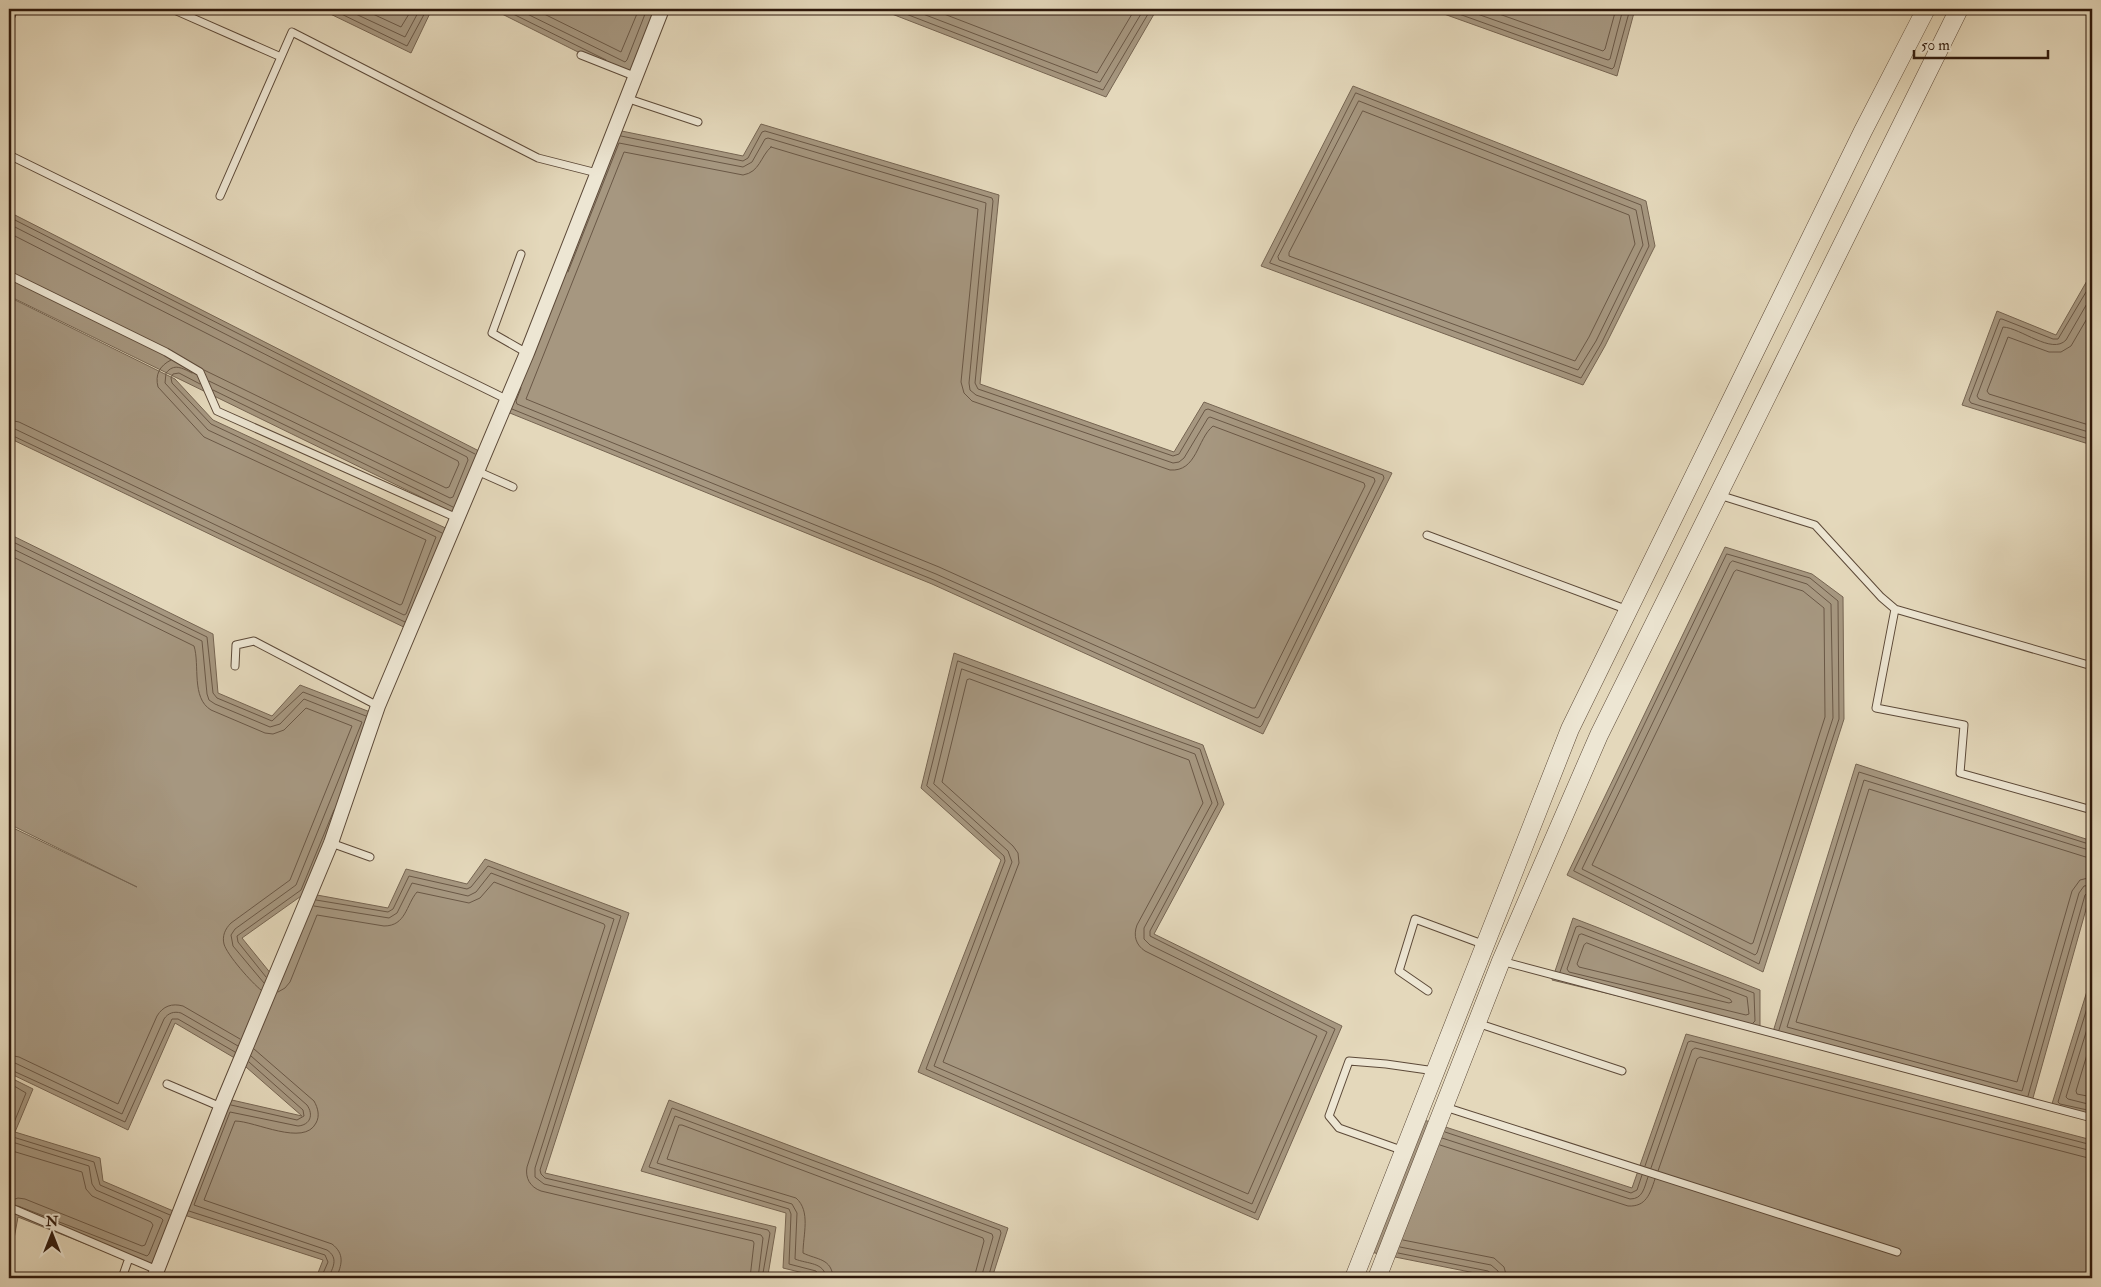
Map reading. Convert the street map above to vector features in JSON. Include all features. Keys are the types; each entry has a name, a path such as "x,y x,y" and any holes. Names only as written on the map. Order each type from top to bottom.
{"street":[{"path":"156,1274 331,843 378,706 527,353 634,76 662,9"},
{"path":"1354,1278 1570,729 1863,131 1926,9"},
{"path":"1376,1278 1501,961 1599,734 1720,495 1960,9"}],"lane":[{"path":"9,21 14,9"},
{"path":"172,9 281,57"},
{"path":"220,196 292,32 538,158 597,173"},
{"path":"581,55 634,76"},
{"path":"626,98 698,122"},
{"path":"9,154 506,400"},
{"path":"521,254 492,334 527,353"},
{"path":"9,275 166,352 200,372 217,411 457,518"},
{"path":"476,471 513,487"},
{"path":"1720,495 1815,524 1881,597 1894,608 2092,666"},
{"path":"1427,536 1628,610"},
{"path":"1894,608 1876,708 1964,725 1960,773 2092,810"},
{"path":"235,666 236,645 254,641 378,706"},
{"path":"331,843 370,857"},
{"path":"1428,991 1399,970 1415,919 1485,945"},
{"path":"1501,961 2092,1118"},
{"path":"1476,1023 1622,1071"},
{"path":"1404,1151 1339,1128 1329,1116 1349,1061 1435,1071"},
{"path":"167,1084 222,1108"},
{"path":"1443,1106 1897,1252"},
{"path":"9,1208 129,1258 156,1274"},
{"path":"122,1278 129,1258"}],"water":[{"path":"320,9 432,9 411,53"},
{"path":"492,9 659,9 632,79"},
{"path":"879,9 1157,9 1106,97"},
{"path":"1430,9 1635,9 1617,76"},
{"path":"1353,86 1646,201 1655,246 1605,346 1583,385 1261,266"},
{"path":"761,124 999,195 980,384 1174,452 1204,402 1392,473 1263,734 932,584 500,409 612,129 743,156"},
{"path":"9,212 483,453 458,515 9,296"},
{"path":"2092,272 2092,445 1962,405 1997,311 2056,335"},
{"path":"9,297 175,379 213,420 452,531 412,631 9,438"},
{"path":"9,534 213,634 218,693 272,716 300,685 378,715 306,893 388,908 406,869 467,884 485,859 629,913 545,1173 776,1227 768,1275 783,1278 316,1278 323,1260 178,1213 223,1098 302,1116 238,1060 175,1023 128,1130 9,1073 9,826 137,887 9,824","holes":["304,894 272,975 242,938"]},
{"path":"1725,547 1812,574 1843,597 1844,719 1763,972 1567,875"},
{"path":"954,653 1203,745 1224,804 1154,934 1342,1026 1258,1220 918,1072 1001,860 921,788"},
{"path":"1856,764 2092,841 2092,888 2031,1105 1772,1035"},
{"path":"1573,918 1760,990 1760,1030 1552,980"},
{"path":"2092,975 2092,1116 2051,1107"},
{"path":"1686,1034 2092,1140 2092,1278 1490,1278 1490,1276 1370,1252 1421,1119 1632,1188"},
{"path":"9,1077 33,1089 15,1132 100,1158 103,1181 178,1213 155,1271 175,1278 152,1278 154,1271 18,1217 9,1266"},
{"path":"669,1100 1008,1228 992,1278 824,1278 783,1268 786,1213 641,1171"}]}
